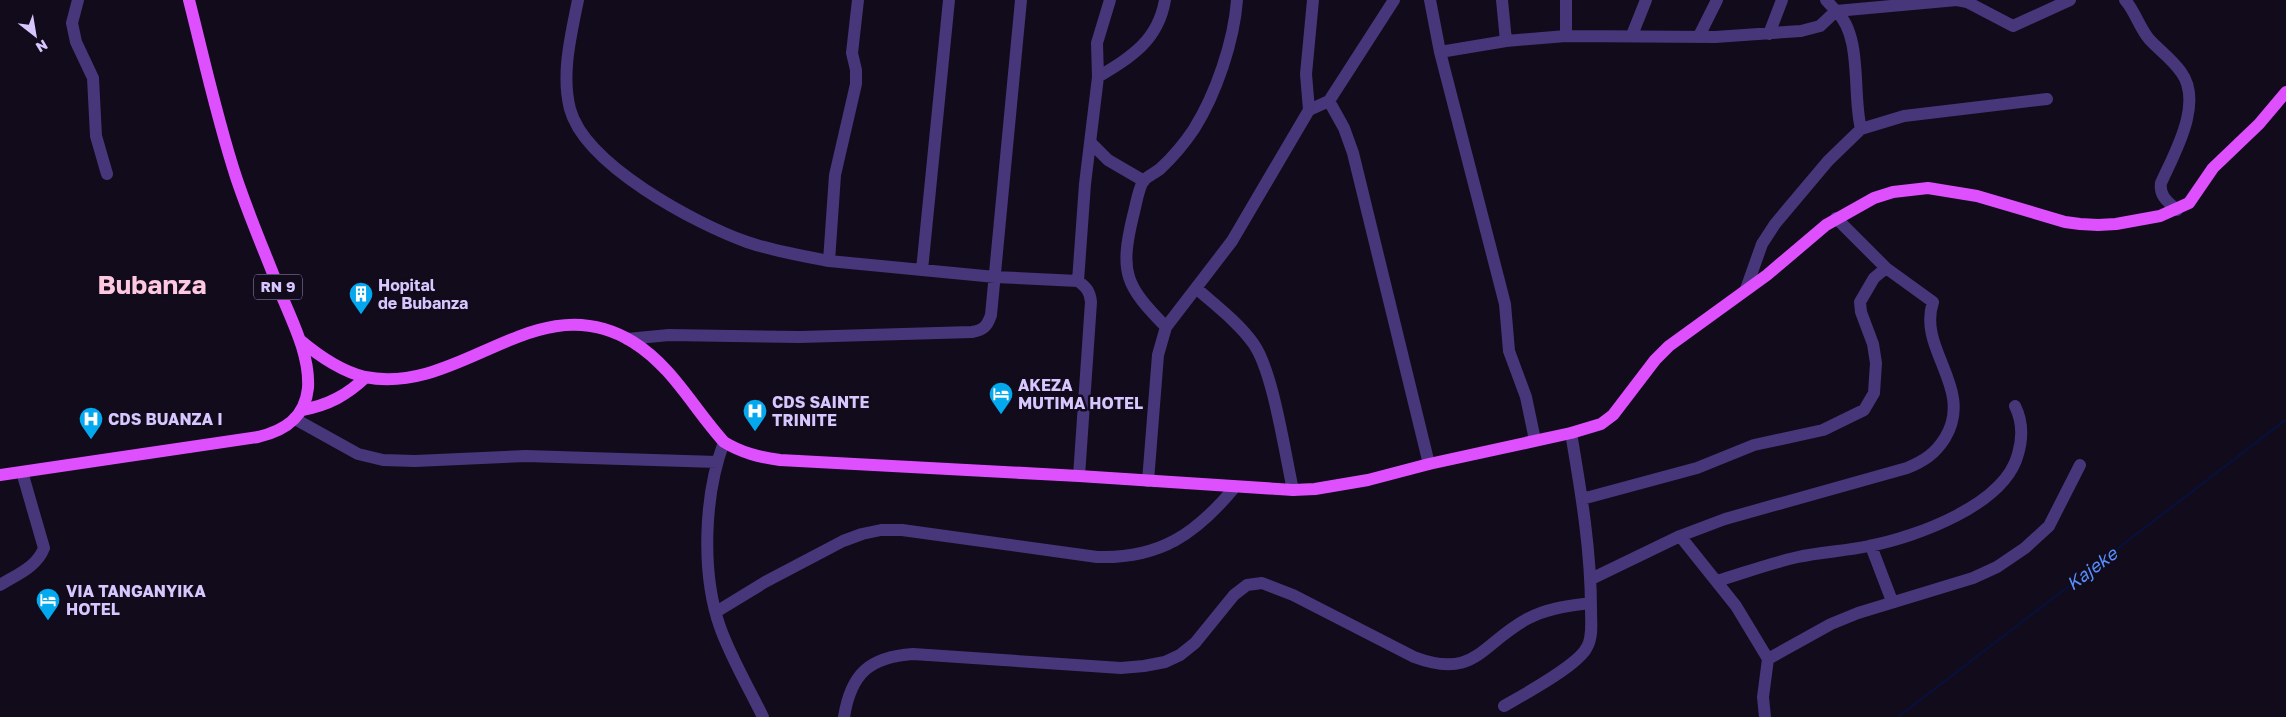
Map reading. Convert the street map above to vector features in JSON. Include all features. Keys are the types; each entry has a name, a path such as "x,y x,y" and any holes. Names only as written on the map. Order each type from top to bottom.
{"main road":[{"name":"RN 9","path":"189,0 213,98 236,177 300,340 308,376 306,399 299,415"},
{"path":"300,340 332,363 366,377 390,378 429,372 451,365 516,336 545,327 572,324 596,326 627,339 664,366 724,442 736,450 755,456 780,460 1293,490 1349,484 1429,464 1571,433 1601,424 1613,415 1655,360 1669,346 1746,289 1836,218 1874,198 1893,192 1928,188 1977,196 2065,222 2089,224 2116,224 2160,216 2177,210 2189,203 2213,168 2258,124 2286,92"},
{"path":"0,475 258,437 278,431 299,415 333,402 345,395 366,377"}],"street":[{"path":"78,0 72,23 76,42 93,78 96,136 107,174"},
{"path":"578,0 566,84 571,110 579,130 615,167 680,212 748,243 829,261 995,277 1078,281 1086,287 1090,294 1091,302 1079,476"},
{"path":"829,261 835,175 856,84 852,39 858,0"},
{"path":"922,270 949,0"},
{"path":"627,339 669,335 800,338 972,332 982,330 988,324 995,277 1021,0"},
{"path":"1078,281 1083,200 1098,77 1098,43 1110,0"},
{"path":"1098,77 1141,49 1155,30 1165,0"},
{"path":"1166,327 1133,290 1126,274 1126,253 1137,202 1144,181 1178,152 1195,127 1222,69 1231,39 1237,0"},
{"path":"1148,481 1158,354 1166,327 1212,269 1252,209 1309,110 1306,74 1313,0"},
{"path":"1309,110 1329,101 1394,0"},
{"path":"1430,0 1440,52 1505,304 1509,351 1526,397 1535,440"},
{"path":"1502,0 1506,41"},
{"path":"1566,0 1566,36"},
{"path":"1632,35 1646,0"},
{"path":"1699,36 1716,0"},
{"path":"1769,34 1782,0"},
{"path":"1826,0 1846,22 1850,34 1856,107 1861,129"},
{"path":"1440,52 1506,41 1566,36 1699,36 1800,31 1816,28 1836,11 1957,0 1967,2 2013,26 2070,0"},
{"path":"2125,0 2148,38 2181,71 2187,83 2189,100 2185,128 2180,144 2161,183 2160,190 2166,200 2177,210"},
{"path":"1746,289 1762,244 1775,224 1828,161 1861,129 1904,116 2047,100"},
{"path":"1329,101 1344,128 1353,153 1429,464"},
{"path":"1090,142 1108,160 1144,181"},
{"path":"1591,579 1680,536 1725,519 1907,468 1926,459 1940,446 1949,431 1954,405 1953,394 1937,352 1932,332 1931,308 1933,302 1886,268 1836,218"},
{"path":"1582,499 1697,468 1754,445 1823,430 1864,410 1874,393 1876,363 1873,344 1861,312 1860,302 1874,278 1886,268"},
{"path":"1196,288 1240,326 1254,344 1266,372 1293,490"},
{"path":"1717,581 1796,557 1871,546 1940,524 1970,508 1994,491 2007,476 2017,460 2022,439 2022,424 2015,406"},
{"path":"299,415 358,454 383,460 415,462 526,456 716,462"},
{"path":"1504,706 1581,656 1588,647 1591,634 1591,579 1582,499 1571,433"},
{"path":"724,442 716,462 709,506 709,562 716,612 728,645 764,717"},
{"path":"1768,659 1831,624 1892,602 1973,578 1997,567 2025,548 2049,526 2080,465"},
{"path":"0,586 32,566 41,557 44,548 22,472"},
{"path":"716,612 765,582 843,541 881,530 902,530 1098,557 1119,558 1141,555 1164,547 1197,527 1235,487"},
{"path":"1680,536 1741,614 1768,659 1763,697 1765,717"},
{"path":"1871,546 1892,602"},
{"path":"844,717 850,693 858,677 872,664 890,656 913,654 1121,668 1165,662 1180,655 1195,643 1234,595 1248,585 1262,583 1293,595 1414,657 1431,664 1449,666 1467,661 1525,620 1544,611 1591,603"}],"waterway":[{"name":"Kajeke","path":"1898,717 2286,421"}],"place":[{"name":"Hopital de Bubanza","path":"361,315"},
{"name":"AKEZA MUTIMA HOTEL","path":"1001,415"},
{"name":"CDS SAINTE TRINITE","path":"755,432"},
{"name":"CDS BUANZA I","path":"91,440"},
{"name":"VIA TANGANYIKA HOTEL","path":"48,621"}],"district":[{"name":"Bubanza","path":"152,285"}]}
